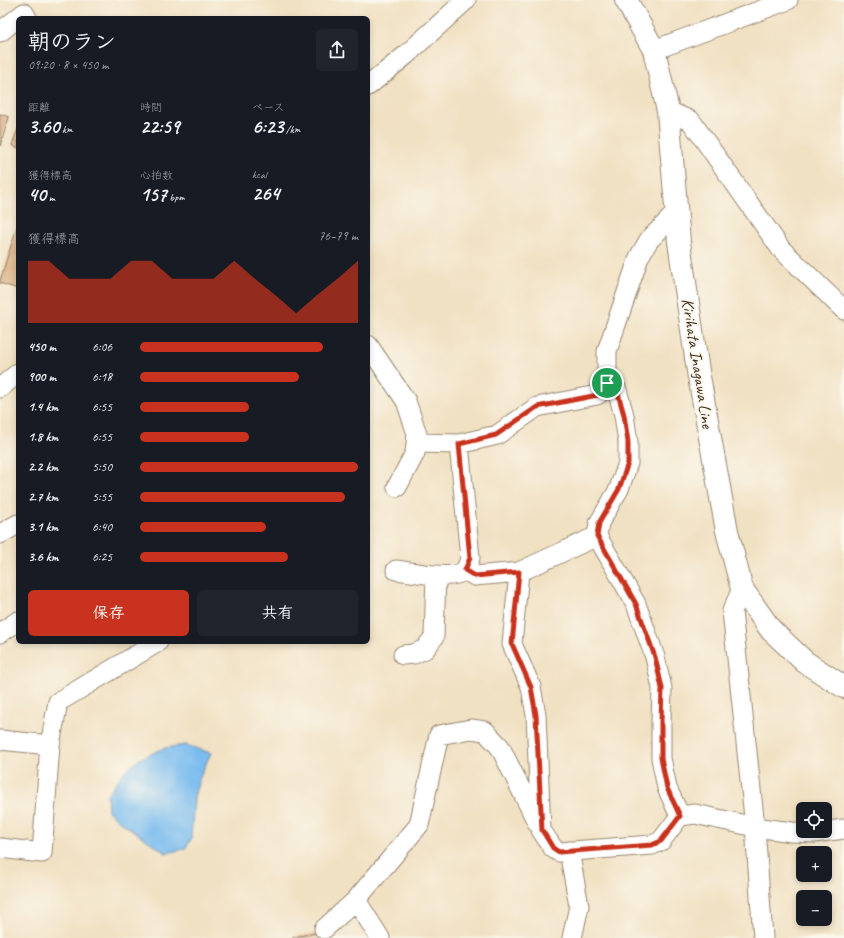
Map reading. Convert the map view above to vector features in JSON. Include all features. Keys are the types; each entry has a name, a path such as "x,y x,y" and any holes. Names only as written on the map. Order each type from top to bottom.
{"main road":[{"name":"Kirihata Inagawa Line","path":"626,0 654,50 668,111 679,242 698,371 727,531 742,589 771,630 805,662 844,687"}],"street":[{"path":"370,84 406,55 466,0"},
{"path":"654,50 788,0"},
{"path":"0,32 16,19"},
{"path":"668,111 691,121 781,249 844,310"},
{"path":"416,443 459,444 496,435 537,407 598,395 607,383 607,351 639,257 649,240 677,212"},
{"path":"370,348 406,401 417,434 415,453 397,487"},
{"path":"0,388 16,375"},
{"path":"607,383 617,390 624,415 628,442 628,463 619,489 599,523 597,536 636,604 655,657 662,688 661,758 667,788 680,816"},
{"path":"396,570 436,575 458,575 465,570 470,558 459,444"},
{"path":"0,534 16,525"},
{"path":"465,570 475,576 519,572 597,536"},
{"path":"519,572 512,644 531,687 536,715 542,830"},
{"path":"403,655 414,654 425,649 434,637 436,575"},
{"path":"742,589 732,611 755,827 763,938"},
{"path":"0,632 16,622"},
{"path":"0,848 42,853 50,745 58,702 155,644"},
{"path":"324,930 356,900 419,826 439,735 471,728 485,731 500,747 542,830 553,848 559,852 652,845 661,841 680,816 695,814 755,827 792,832 814,833 844,829"},
{"path":"0,740 50,745"},
{"path":"569,851 579,906 572,938"},
{"path":"356,900 380,938"}],"water":[{"path":"186,745 211,753 200,777 194,797 191,839 185,849 166,853 122,823 108,811 107,795 123,773 140,759 164,748"}],"building":[{"path":"0,114 9,117 0,146"},
{"path":"16,134 16,147 12,145"},
{"path":"16,230 16,288 0,283"},
{"path":"317,933 318,938 293,938 293,937"}],"route":[{"path":"607,383 617,390 624,415 628,442 628,463 619,489 599,523 597,536 636,604 655,657 662,688 661,758 667,788 680,816 661,841 652,845 559,852 553,848 542,830 536,715 531,687 512,644 519,572 475,576 465,570 470,558 459,444 496,435 537,407 598,395 607,383"}]}
